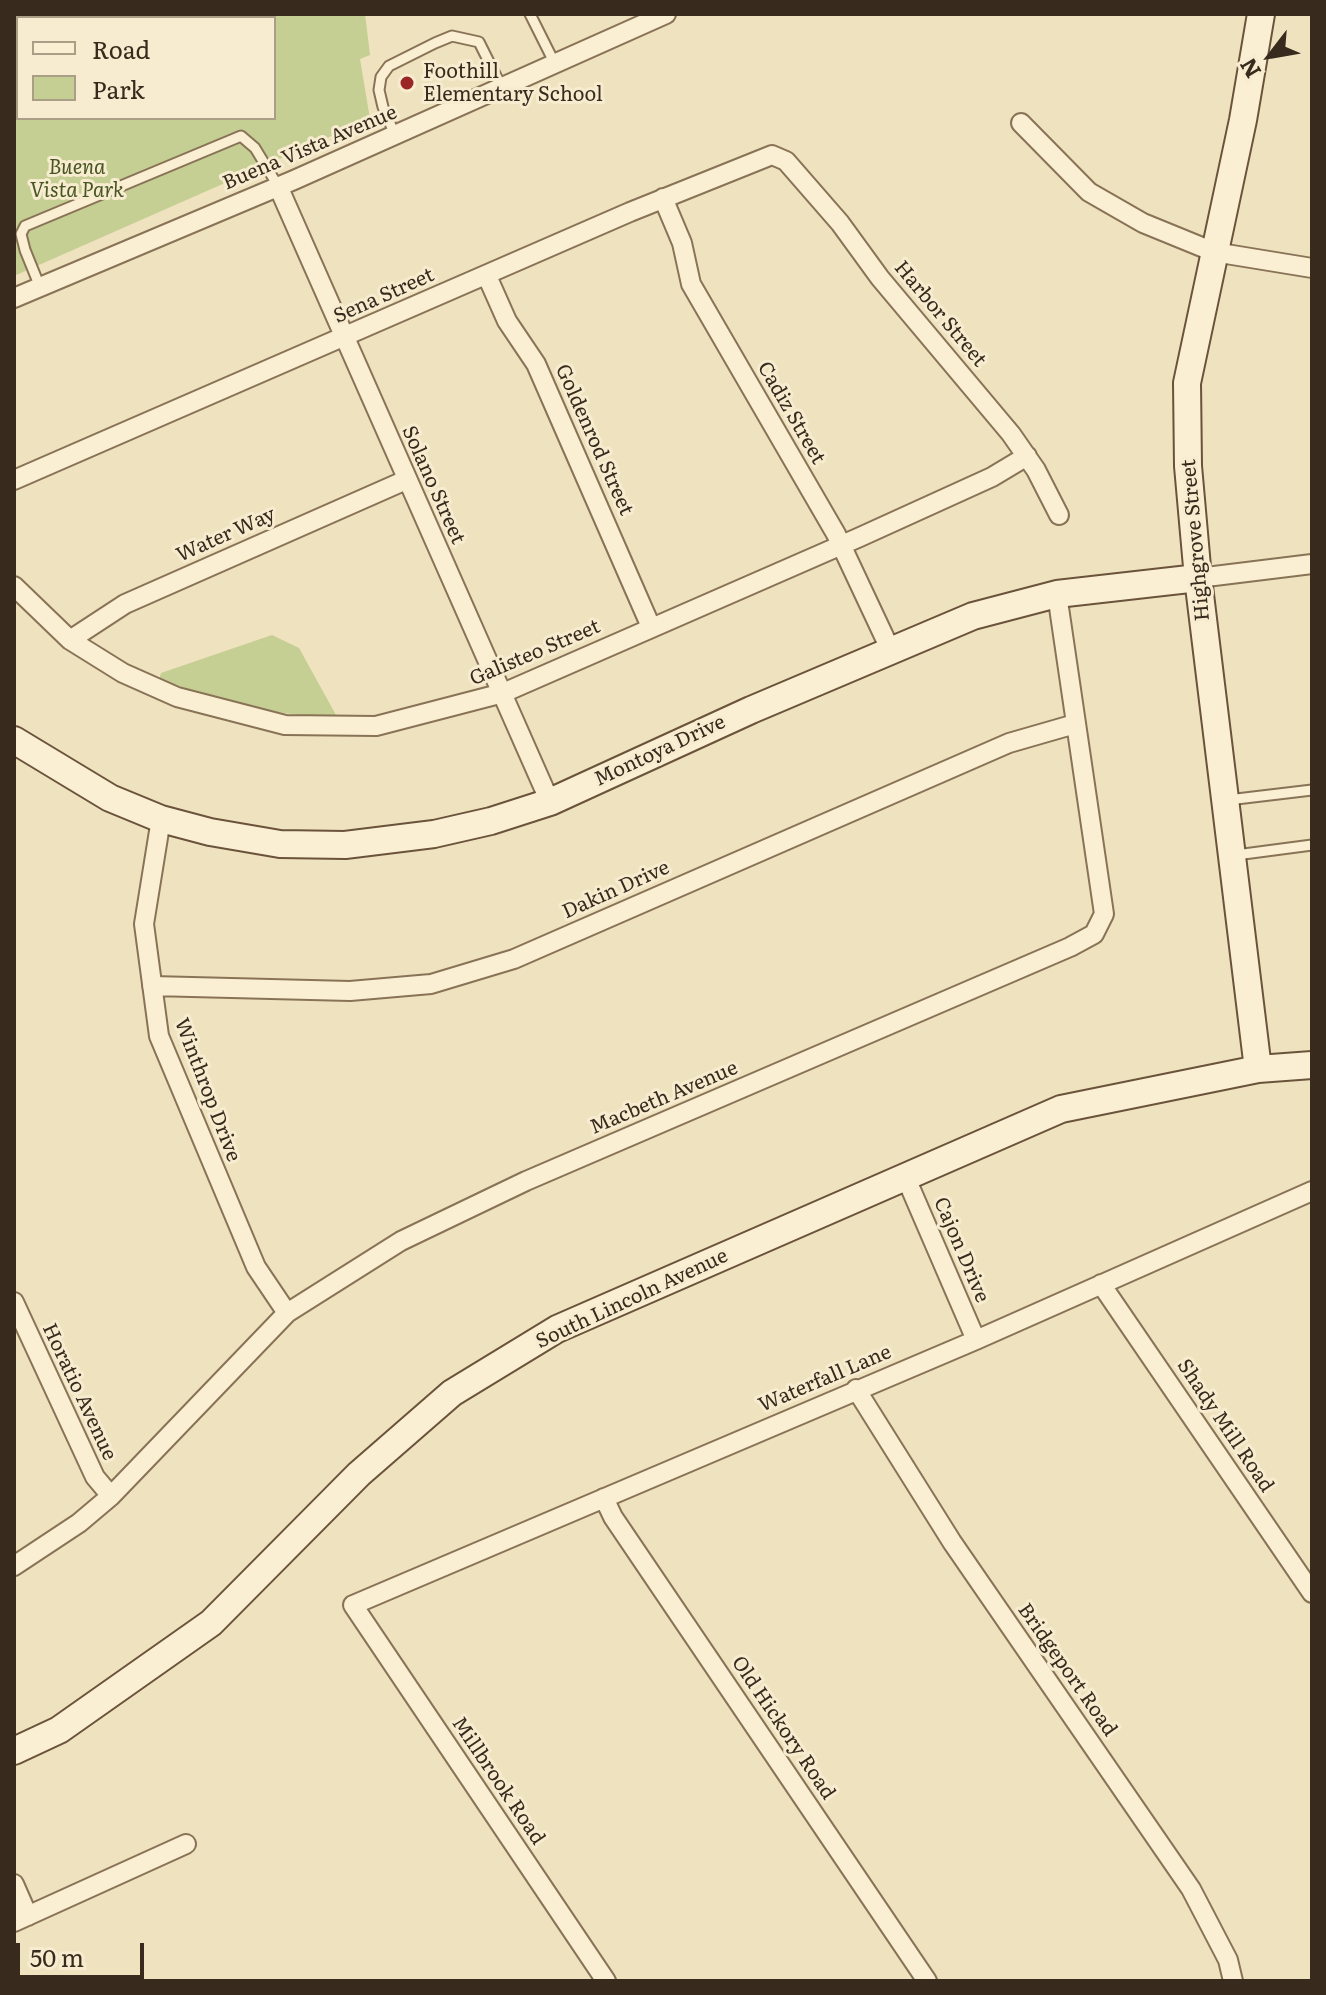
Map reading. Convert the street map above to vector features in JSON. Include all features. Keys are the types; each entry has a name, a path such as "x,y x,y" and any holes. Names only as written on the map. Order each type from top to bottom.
{"street":[{"name":"Buena Vista Avenue","path":"14,298 278,186 666,14"},
{"name":"Highgrove Street","path":"1258,1069 1198,578 1188,466 1187,383 1260,32 1261,14"},
{"path":"1021,123 1089,192 1143,223 1214,252 1312,268"},
{"name":"Sena Street","path":"14,480 663,198 772,155"},
{"name":"Harbor Street","path":"772,155 786,161 840,223 880,278 1027,456 1059,515"},
{"name":"Solano Street","path":"278,186 550,802"},
{"name":"Cadiz Street","path":"663,198 682,243 691,284 842,545 890,649"},
{"name":"Goldenrod Street","path":"487,276 507,321 536,364 651,627"},
{"name":"Galisteo Street","path":"14,586 70,640 123,673 177,697 285,725 376,726 503,693 842,545 992,477 1027,456"},
{"name":"Water Way","path":"70,640 125,604 406,480"},
{"name":"Montoya Drive","path":"14,740 110,798 161,819 210,832 280,844 345,845 434,834 550,802 890,649 973,616 1057,594 1312,564"},
{"name":"Macbeth Avenue","path":"14,1566 79,1523 111,1496 287,1313 401,1241 526,1181 1056,954 1094,934 1104,914 1057,594"},
{"name":"Dakin Drive","path":"152,986 350,991 431,984 514,959 1009,743 1075,724"},
{"name":"Winthrop Drive","path":"161,819 144,924 159,1036 256,1267 287,1313"},
{"name":"South Lincoln Avenue","path":"14,1751 59,1730 211,1623 359,1474 452,1393 557,1329 906,1178 993,1136 1061,1109 1258,1069 1312,1065"},
{"name":"Cajon Drive","path":"906,1178 976,1340"},
{"name":"Waterfall Lane","path":"353,1605 976,1340 1312,1191"},
{"name":"Shady Mill Road","path":"1101,1284 1312,1593"},
{"name":"Horatio Avenue","path":"14,1302 95,1477 111,1496"},
{"name":"Bridgeport Road","path":"856,1389 952,1542 1191,1889 1228,1960 1233,1981"},
{"name":"Old Hickory Road","path":"604,1498 613,1517 927,1981"},
{"name":"Millbrook Road","path":"353,1605 606,1981"},
{"path":"14,1884 21,1919 186,1844"}],"lane":[{"path":"532,14 555,64"},
{"path":"395,135 383,107 379,90 381,77 389,66 435,43 452,36 479,42 502,88"},
{"path":"40,287 21,234 25,226 241,136 255,148 278,186"},
{"path":"1225,800 1312,790"},
{"path":"1232,856 1312,845"}],"green space":[{"name":"Buena Vista Park","path":"14,14 365,14 370,55 360,59 370,119 14,276"},
{"path":"272,635 299,648 336,715 299,715 254,709 159,680 161,673"}],"place":[{"name":"Foothill Elementary School","path":"407,83"}]}
